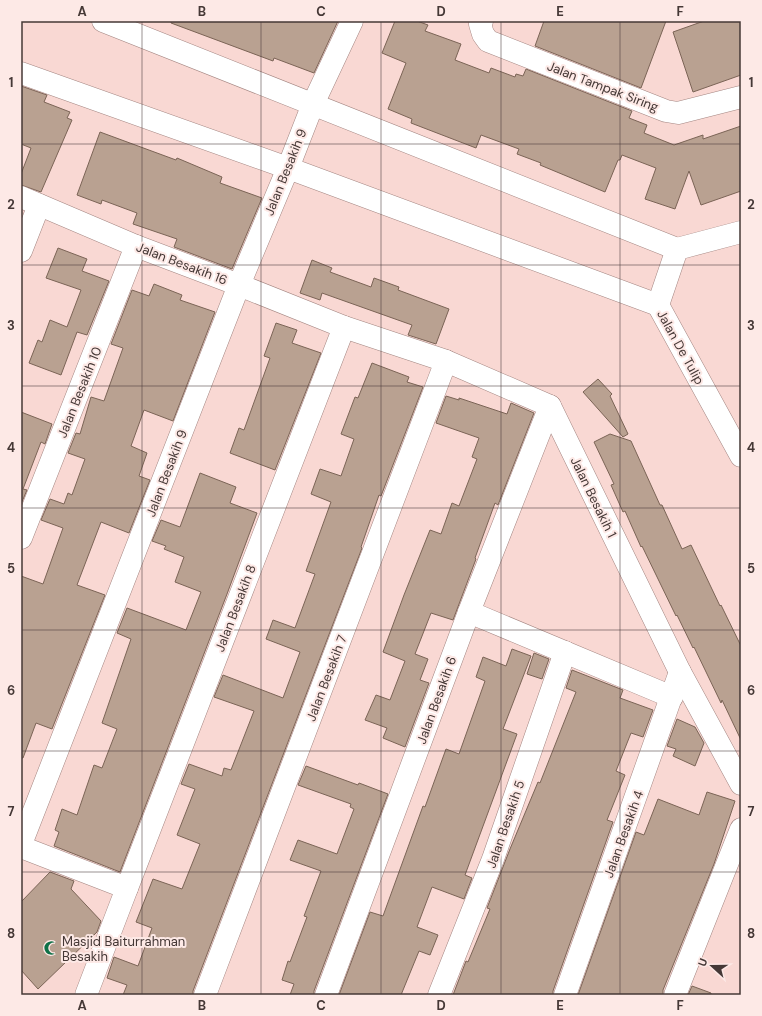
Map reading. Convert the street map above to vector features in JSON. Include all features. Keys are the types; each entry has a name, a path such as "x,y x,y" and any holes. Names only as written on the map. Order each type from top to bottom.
{"street":[{"path":"103,21 677,249 741,232"},
{"path":"313,104 352,21"},
{"name":"Jalan Tampak Siring","path":"482,21 480,24 483,34 488,41 666,111 678,113 741,97"},
{"path":"21,72 288,168 658,305"},
{"name":"Jalan Besakih 9","path":"21,844 239,285 313,104"},
{"path":"21,252 30,201"},
{"name":"Jalan Besakih 16","path":"30,201 136,246 344,327"},
{"name":"Jalan Besakih 10","path":"21,538 136,246"},
{"name":"Jalan De Tulip","path":"677,249 658,305 741,456"},
{"path":"344,327 446,361 550,406"},
{"name":"Jalan Besakih 8","path":"86,995 126,888 344,327"},
{"name":"Jalan Besakih 7","path":"205,995 446,361"},
{"name":"Jalan Besakih 6","path":"326,995 468,612 550,406"},
{"name":"Jalan Besakih 1","path":"550,406 680,672 741,784"},
{"path":"468,612 672,697"},
{"name":"Jalan Besakih 5","path":"439,995 493,859 565,652"},
{"name":"Jalan Besakih 4","path":"565,995 680,672"},
{"path":"675,995 741,830"},
{"path":"21,847 126,888"}],"building":[{"path":"171,21 338,21 314,73 274,58 273,61 171,23"},
{"path":"395,21 417,21 428,25 425,31 461,44 455,60 489,73 491,68 515,77 516,74 523,76 526,69 632,111 629,118 647,125 644,133 674,145 703,135 703,139 741,126 741,191 701,205 689,171 675,209 645,199 656,168 622,155 620,160 618,160 605,192 540,165 541,163 517,154 519,149 481,135 476,148 411,123 412,119 388,109 406,63 382,53"},
{"path":"544,21 666,21 641,88 535,46"},
{"path":"704,21 741,21 741,75 693,92 673,32"},
{"path":"21,86 47,95 44,102 70,112 67,118 72,120 41,192 21,185 21,174 31,148 21,144"},
{"path":"100,132 176,160 177,158 222,177 220,183 262,198 232,269 174,247 177,239 133,224 137,213 102,200 101,204 77,195"},
{"path":"58,248 87,259 82,271 109,281 87,335 77,332 61,375 29,363 38,340 42,342 50,320 67,327 81,290 46,278"},
{"path":"312,260 332,268 330,272 371,287 374,278 399,287 398,290 449,309 436,344 408,335 412,325 322,293 320,300 300,293"},
{"path":"154,284 182,295 180,300 215,312 173,421 144,410 131,446 147,453 139,476 150,480 129,533 101,522 77,585 105,595 52,729 36,723 23,758 21,758 21,576 43,584 63,528 41,520 50,499 64,504 68,493 72,495 85,459 68,453 76,433 80,434 91,397 104,401 123,348 111,344 132,290 149,296"},
{"path":"276,323 297,330 292,343 321,353 275,470 230,453 239,428 244,430 270,358 264,356"},
{"path":"372,363 409,377 407,382 423,387 381,496 379,495 361,547 362,548 193,991 193,995 123,995 127,985 107,978 114,957 138,966 152,928 136,922 153,879 182,889 200,844 177,835 195,789 181,784 189,764 222,776 224,768 231,770 254,711 214,697 223,675 283,698 300,652 266,639 273,620 295,628 315,574 306,571 331,502 311,494 320,469 341,476 354,439 341,434 355,397 358,398"},
{"path":"598,379 612,394 610,396 628,434 623,437 583,392"},
{"path":"446,396 459,400 459,398 507,414 511,403 534,413 498,505 495,503 453,620 431,613 415,654 428,659 420,680 429,683 405,747 383,738 387,728 365,720 376,695 390,700 405,661 383,652 430,530 441,534 452,503 459,506 477,459 472,457 479,438 436,423"},
{"path":"21,412 52,424 45,444 41,442 23,489 27,490 21,504"},
{"path":"610,434 631,441 682,549 691,545 741,646 741,740 722,700 721,703 694,647 693,648 677,615 676,616 642,546 641,547 625,511 623,512 611,485 614,484 594,442"},
{"path":"200,473 236,487 230,503 257,513 120,872 54,846 59,832 55,830 62,809 77,815 94,765 102,768 117,729 102,723 131,639 117,633 127,608 186,630 201,592 175,582 184,557 164,549 166,546 152,541 161,520 180,527"},
{"path":"512,649 531,656 503,729 517,734 465,875 472,878 464,899 432,887 417,927 438,935 430,955 419,951 401,995 339,995 370,912 383,916 423,806 425,807 446,749 459,754 485,681 476,677 483,657 506,666"},
{"path":"534,653 549,659 542,679 527,674"},
{"path":"572,670 623,690 620,698 653,710 643,737 631,733 616,771 625,775 607,820 613,822 553,991 553,995 453,995 466,961 468,962 490,909 487,908 510,849 538,782 540,783 576,692 566,688"},
{"path":"677,719 695,727 704,743 695,766 673,756 676,749 667,746"},
{"path":"306,766 388,794 314,991 314,995 290,995 294,984 282,980 288,961 290,962 307,917 304,916 321,871 290,860 298,840 337,854 354,809 350,807 351,804 298,785"},
{"path":"707,792 735,801 714,864 663,990 663,995 578,995 636,832 644,835 658,799 699,815"},
{"name":"Masjid Baiturrahman Besakih","path":"50,872 74,881 71,889 101,921 97,932 38,989 21,970 21,902"},
{"path":"692,986 711,993 711,995 688,995"}],"place":[{"name":"Masjid Baiturrahman Besakih","path":"51,948"}]}
